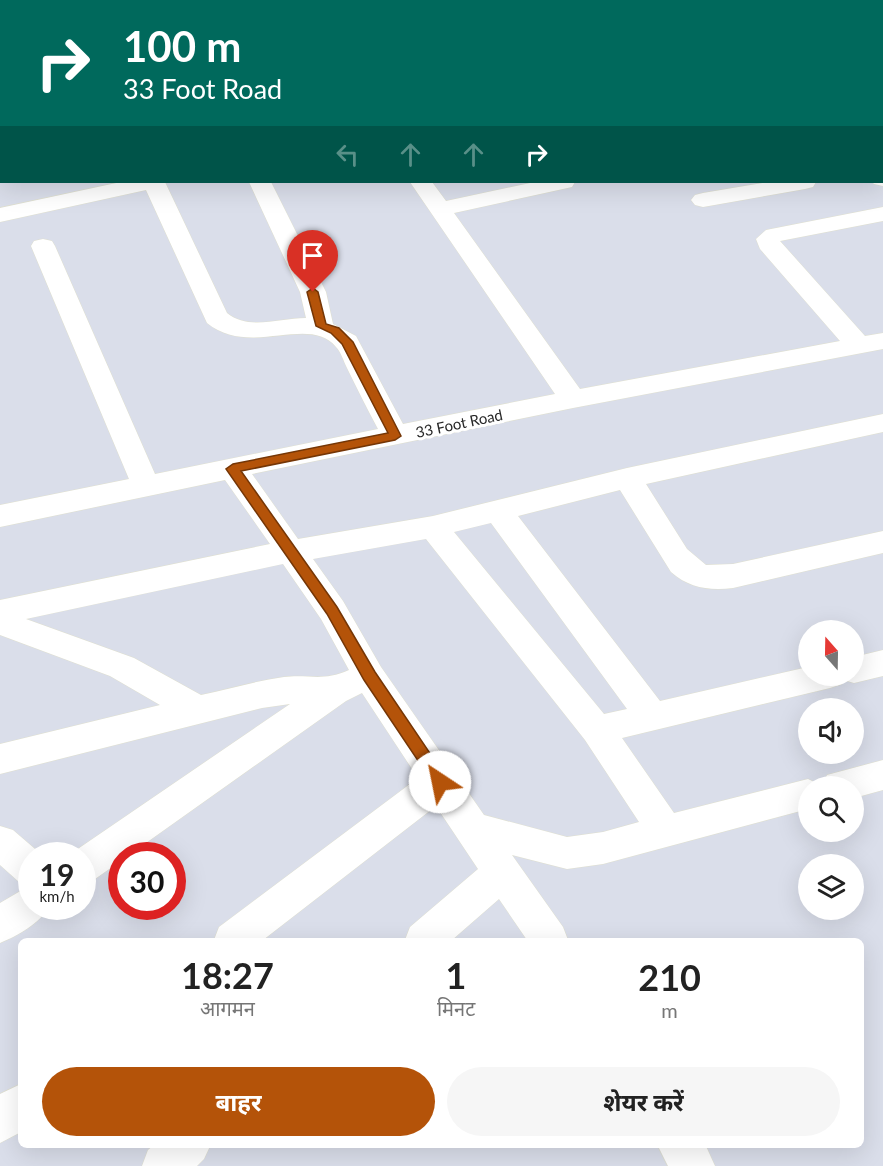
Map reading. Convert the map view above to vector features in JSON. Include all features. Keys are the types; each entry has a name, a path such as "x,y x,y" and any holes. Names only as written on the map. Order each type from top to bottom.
{"street":[{"path":"0,214 147,183"},
{"path":"152,183 216,317 223,325 231,330 246,332 303,325 321,326 335,331 347,342 395,436"},
{"path":"260,183 313,292 321,326"},
{"path":"422,183 573,399"},
{"path":"440,209 559,183"},
{"path":"703,200 799,183"},
{"path":"871,343 769,244 768,239 774,235 883,214"},
{"path":"43,246 146,486"},
{"name":"33 Foot Road","path":"0,514 573,399 871,343"},
{"path":"0,612 292,551 433,527 627,478 883,423"},
{"path":"233,469 332,610 369,676 548,938"},
{"path":"627,478 676,557 686,569 697,576 711,579 733,576 883,542"},
{"path":"499,512 652,716"},
{"path":"433,527 597,730 666,831"},
{"path":"0,622 122,668 198,710"},
{"path":"864,668 883,663"},
{"path":"96,857 334,691 369,676"},
{"path":"597,730 798,682"},
{"path":"0,759 288,690 334,691"},
{"path":"864,780 883,775"},
{"path":"235,938 440,782"},
{"path":"474,829 567,853 603,848 798,797"},
{"path":"0,842 18,858"},
{"path":"426,938 503,871"},
{"path":"0,925 18,912"},
{"path":"0,1121 18,1107"},
{"path":"164,1166 184,1148"},
{"path":"682,1148 693,1166"}],"route":[{"path":"313,292 321,316 321,326 335,331 347,342 395,436 233,469 332,610 369,676 440,782"}]}
